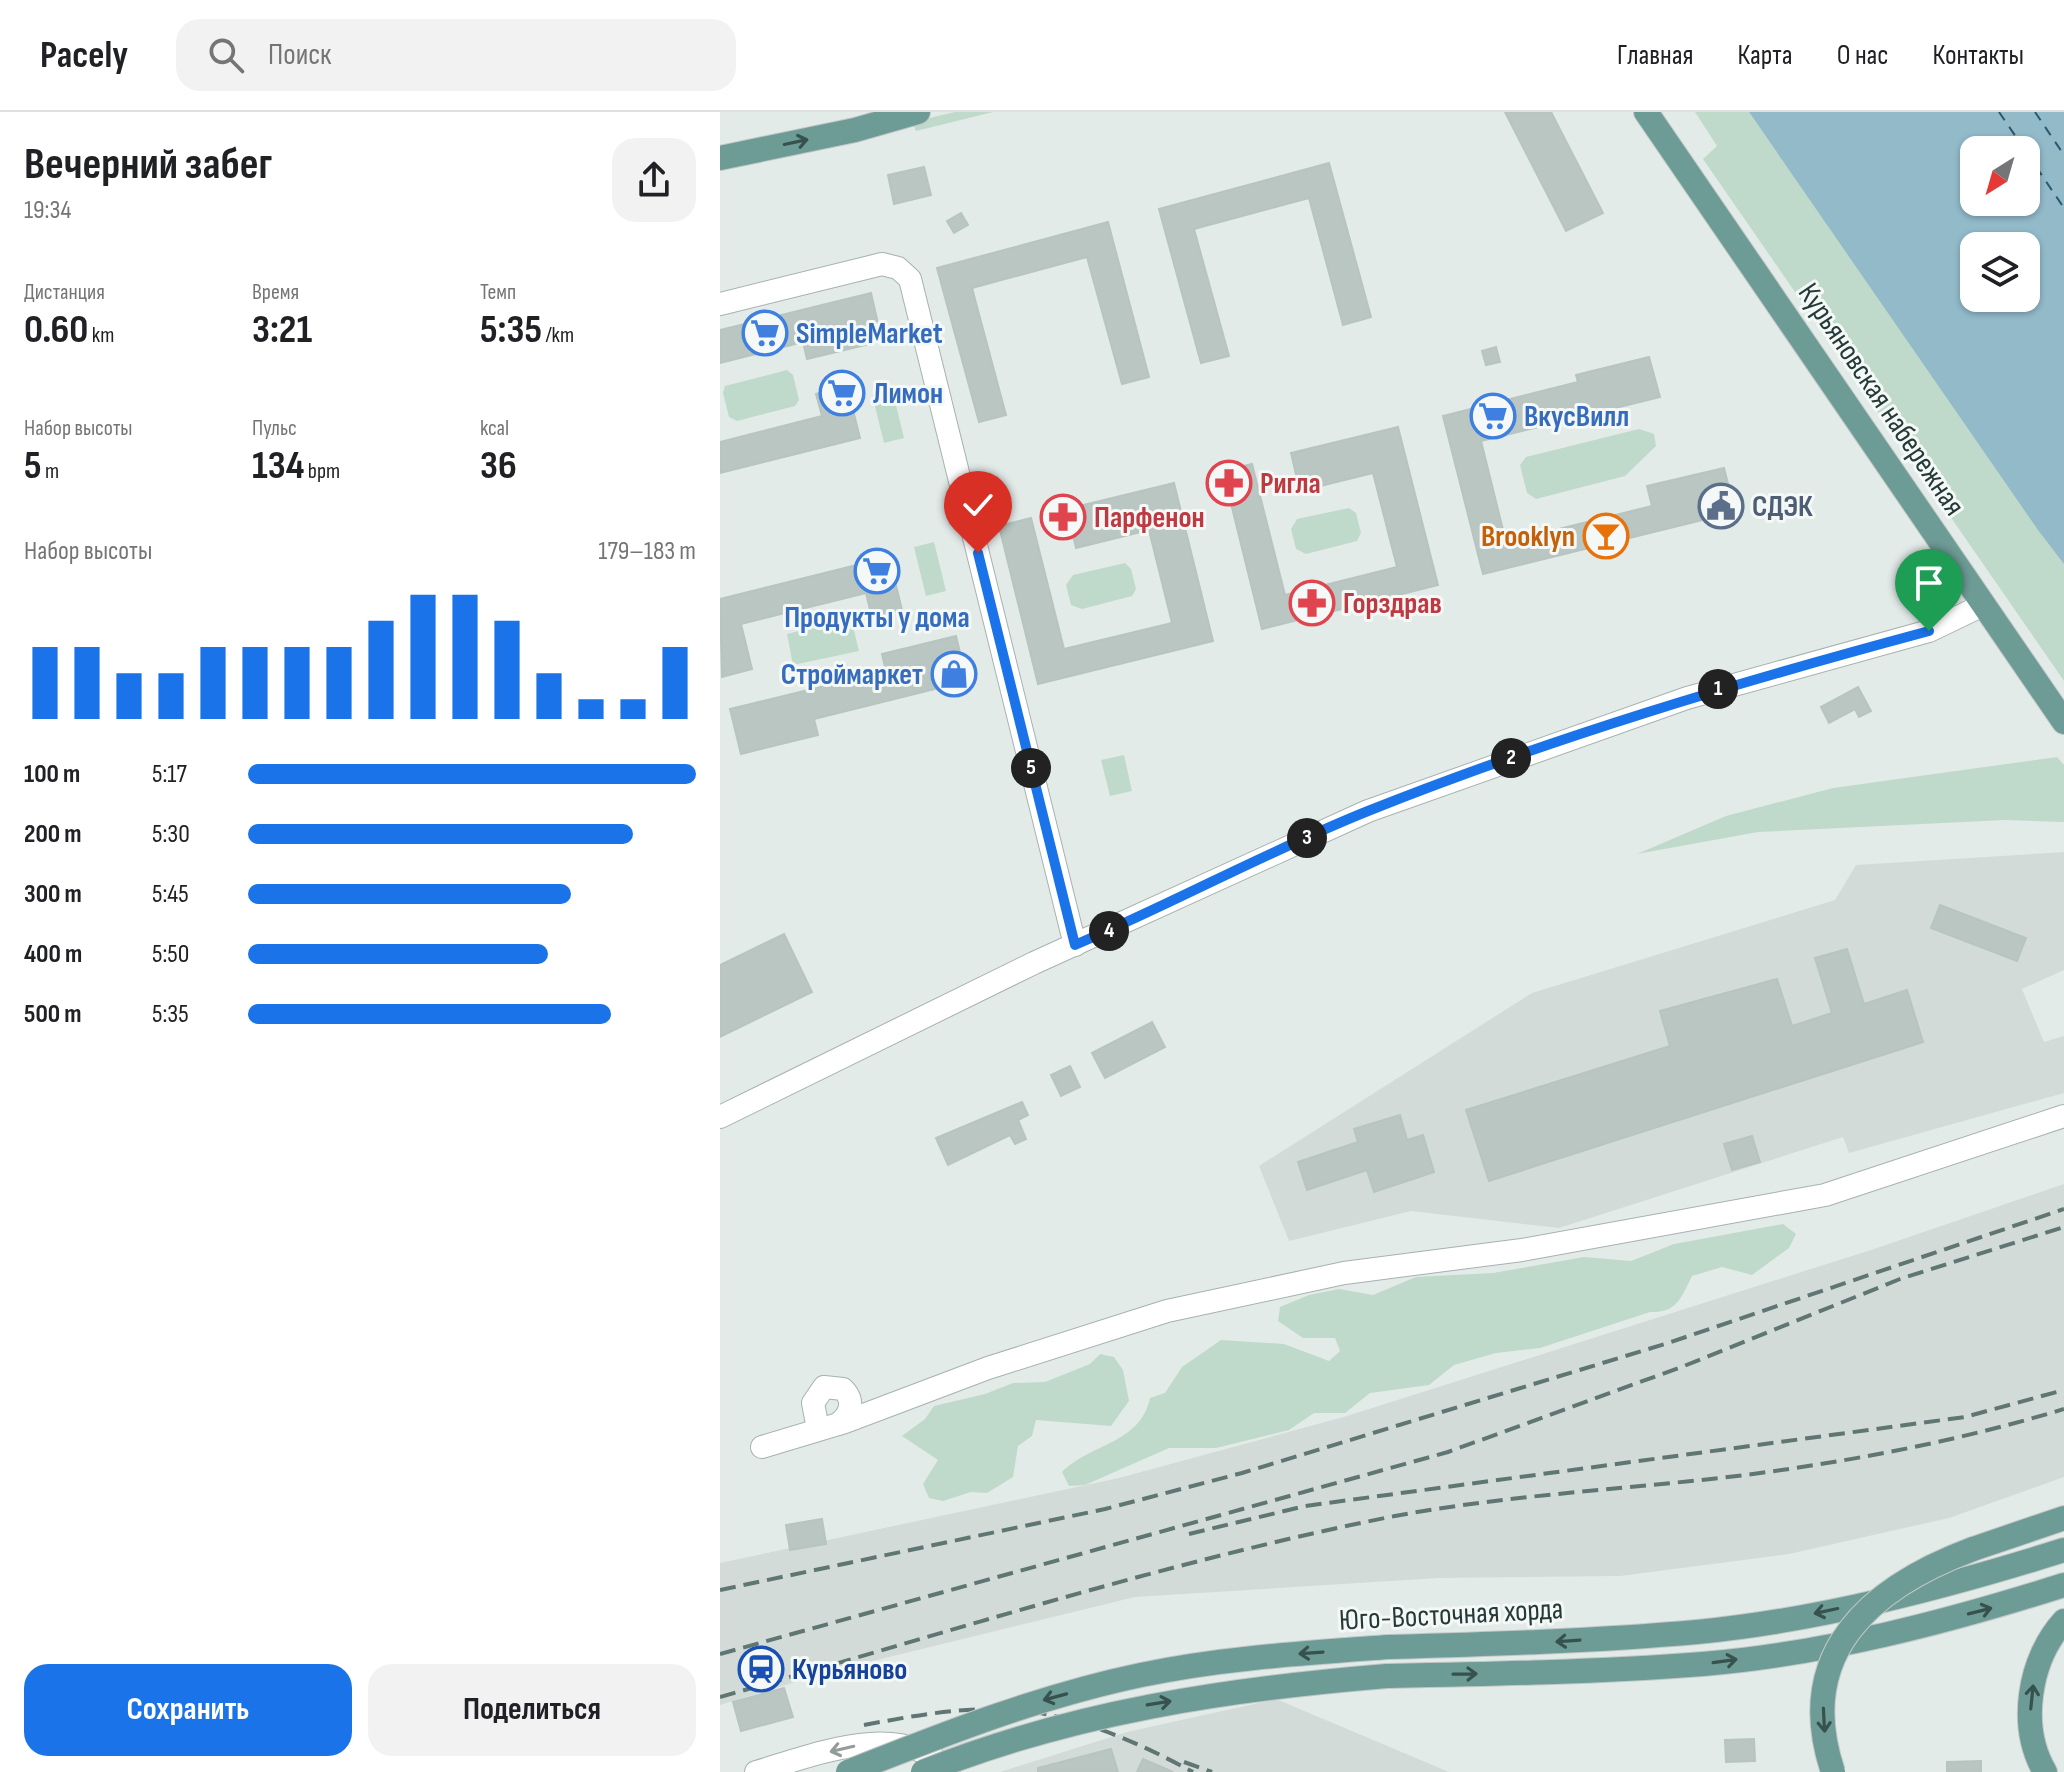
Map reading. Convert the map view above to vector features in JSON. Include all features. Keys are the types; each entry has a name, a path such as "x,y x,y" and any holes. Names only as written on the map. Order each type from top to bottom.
{"main road":[{"path":"720,158 855,130 918,112"},
{"name":"Курьяновская набережная","path":"1646,112 2064,722"},
{"path":"1833,1772 1826,1750 1822,1712 1826,1677 1842,1642 1886,1591 1929,1565 2064,1518"},
{"name":"Юго-Восточная хорда","path":"848,1772 1031,1704 1142,1675 1268,1656 1388,1647 1561,1642 1700,1631 1819,1612 1974,1579 2064,1550"},
{"name":"Юго-Восточная хорда","path":"938,1769 1039,1731 1148,1705 1270,1685 1387,1676 1705,1664 1819,1648 1985,1610 2064,1585"},
{"path":"2045,1772 2032,1734 2030,1705 2044,1652 2064,1621"}],"street":[{"path":"720,304 882,264 898,268 910,279 1075,945"},
{"path":"720,1117 1075,945 1368,811 1621,719 1929,631 1983,605"},
{"path":"762,1447 828,1427 988,1368 1167,1311 1344,1273 1522,1250 1825,1195 2064,1116"},
{"path":"828,1427 813,1403 818,1391 830,1385 867,1405 889,1404"},
{"path":"828,1427 849,1413 848,1394"},
{"path":"756,1772 859,1745 896,1744 925,1752 938,1769"}],"shaded area":[{"path":"2064,852 2064,970 2022,989 2044,1042 2064,1036 2064,1093 1849,1153 1843,1137 1559,1228 1411,1211 1289,1241 1259,1166 1532,993 1835,900 1856,865"},
{"path":"2064,1184 2064,1477 1949,1518 1789,1554 1620,1576 1439,1578 1135,1597 828,1672 720,1705 720,1563 1119,1478 1347,1416 1871,1250"},
{"path":"1276,1699 1449,1772 1000,1772 1127,1732"}],"green space":[{"path":"955,112 993,112 916,131 912,122"},
{"path":"1695,112 1749,112 2064,564 2064,681 1703,159 1717,146"},
{"path":"787,370 793,375 799,400 795,406 737,421 729,417 723,393 725,386"},
{"path":"892,389 904,438 884,443 872,394"},
{"path":"1639,429 1654,434 1656,446 1625,476 1536,499 1527,493 1520,465 1526,457"},
{"path":"1349,508 1356,513 1361,533 1357,541 1306,554 1296,549 1291,529 1297,519"},
{"path":"934,542 946,591 926,596 914,547"},
{"path":"1125,563 1131,569 1136,589 1132,596 1082,609 1071,605 1066,585 1073,575"},
{"path":"851,618 859,651 793,665 787,634"},
{"path":"1124,755 1132,791 1110,796 1101,760"},
{"path":"2057,757 2064,765 2064,822 2005,820 1758,832 1637,854 1726,816 1833,788"},
{"path":"1783,1224 1796,1234 1789,1248 1752,1275 1722,1267 1692,1276 1677,1303 1666,1310 1650,1312 1540,1348 1496,1353 1454,1365 1429,1385 1370,1393 1345,1413 1314,1413 1289,1430 1216,1448 1169,1448 1085,1485 1069,1486 1062,1472 1136,1425 1145,1413 1150,1398 1165,1393 1182,1367 1221,1340 1284,1344 1329,1361 1340,1351 1335,1338 1303,1338 1278,1321 1280,1307 1309,1295 1339,1289 1373,1295 1416,1277 1493,1273 1584,1257 1631,1261 1674,1244"},
{"path":"1100,1354 1114,1357 1123,1370 1129,1401 1111,1426 1036,1420 1032,1436 1018,1446 1013,1477 987,1493 971,1492 943,1501 929,1498 923,1484 938,1460 902,1436 925,1419 934,1406 985,1394 1013,1383 1045,1382 1090,1364"}],"water":[{"path":"1749,112 2064,112 2064,564 2038,530"}],"building":[{"path":"1505,112 1551,112 1603,213 1566,231"},
{"path":"1329,163 1371,317 1343,325 1309,198 1194,229 1229,356 1201,363 1159,209"},
{"path":"924,167 931,195 894,204 888,175"},
{"path":"961,213 968,225 954,233 947,221"},
{"path":"1108,222 1149,377 1122,384 1087,257 972,288 1006,415 979,422 937,268"},
{"path":"871,293 882,341 807,359 803,342 720,363 720,330"},
{"path":"1496,347 1500,362 1486,365 1482,351"},
{"path":"1649,357 1660,397 1481,441 1506,542 1652,506 1647,486 1724,468 1735,512 1483,574 1443,416 1578,382 1576,375"},
{"path":"847,386 860,438 720,473 720,442 822,416 816,394"},
{"path":"1398,427 1438,585 1262,629 1223,471 1252,464 1285,595 1397,567 1373,473 1300,491 1291,453"},
{"path":"1174,483 1213,641 1038,684 999,526 1031,518 1064,649 1172,623 1149,530 1076,548 1067,509"},
{"path":"889,557 902,610 872,618 866,593 741,624 752,669 722,677 720,599"},
{"path":"956,636 967,681 814,719 818,735 741,754 730,709 886,671 882,654"},
{"path":"1858,687 1871,711 1859,717 1855,709 1829,723 1821,707"},
{"path":"1940,905 2026,938 2017,961 1931,928"},
{"path":"784,934 812,992 720,1037 720,965"},
{"path":"1847,949 1864,1004 1907,990 1923,1042 1489,1181 1466,1110 1670,1046 1660,1011 1777,979 1792,1026 1832,1013 1815,958"},
{"path":"1152,1022 1165,1047 1105,1078 1092,1053"},
{"path":"1070,1066 1080,1087 1061,1096 1051,1075"},
{"path":"1022,1102 1028,1115 1018,1120 1026,1139 1015,1144 1010,1135 948,1165 936,1138"},
{"path":"1400,1115 1407,1140 1423,1135 1434,1172 1374,1192 1367,1170 1307,1190 1298,1162 1358,1142 1354,1129"},
{"path":"1752,1136 1760,1162 1732,1170 1724,1144"},
{"path":"822,1519 826,1544 790,1550 786,1525"},
{"path":"784,1688 793,1717 741,1731 733,1702"},
{"path":"1754,1739 1755,1761 1726,1762 1725,1740"},
{"path":"1111,1749 1118,1772 1038,1772 1038,1768"},
{"path":"1143,1759 1173,1772 1137,1772"},
{"path":"1981,1761 1981,1772 1947,1772 1947,1762"}],"ferry route":[{"path":"1999,112 2015,136"},
{"path":"2035,112 2064,155"},
{"path":"2040,173 2064,208"}],"railway":[{"path":"720,1590 1105,1509 1242,1473 1668,1343 2064,1209"},
{"path":"720,1654 1448,1452 1684,1366 1900,1279 2064,1227"},
{"path":"1189,1534 1305,1506 1965,1417 2064,1390"},
{"path":"720,1697 1140,1576 1310,1534 1439,1508 1753,1474 1832,1462 1910,1448 2064,1409"},
{"path":"864,1725 961,1710 1019,1710 1097,1728 1193,1772"},
{"path":"1184,1762 1212,1772"}],"place":[{"name":"SimpleMarket","path":"765,333"},
{"name":"Лимон","path":"842,393"},
{"name":"ВкусВилл","path":"1493,416"},
{"name":"Ригла","path":"1229,483"},
{"name":"СДЭК","path":"1721,506"},
{"name":"Парфенон","path":"1063,517"},
{"name":"Brooklyn","path":"1606,536"},
{"name":"Продукты у дома","path":"877,571"},
{"name":"Горздрав","path":"1312,603"},
{"name":"Строймаркет","path":"954,674"},
{"name":"Курьяново","path":"761,1669"}],"route":[{"path":"978,553 1075,945 1368,811 1506,760 1687,698 1929,631"}]}
